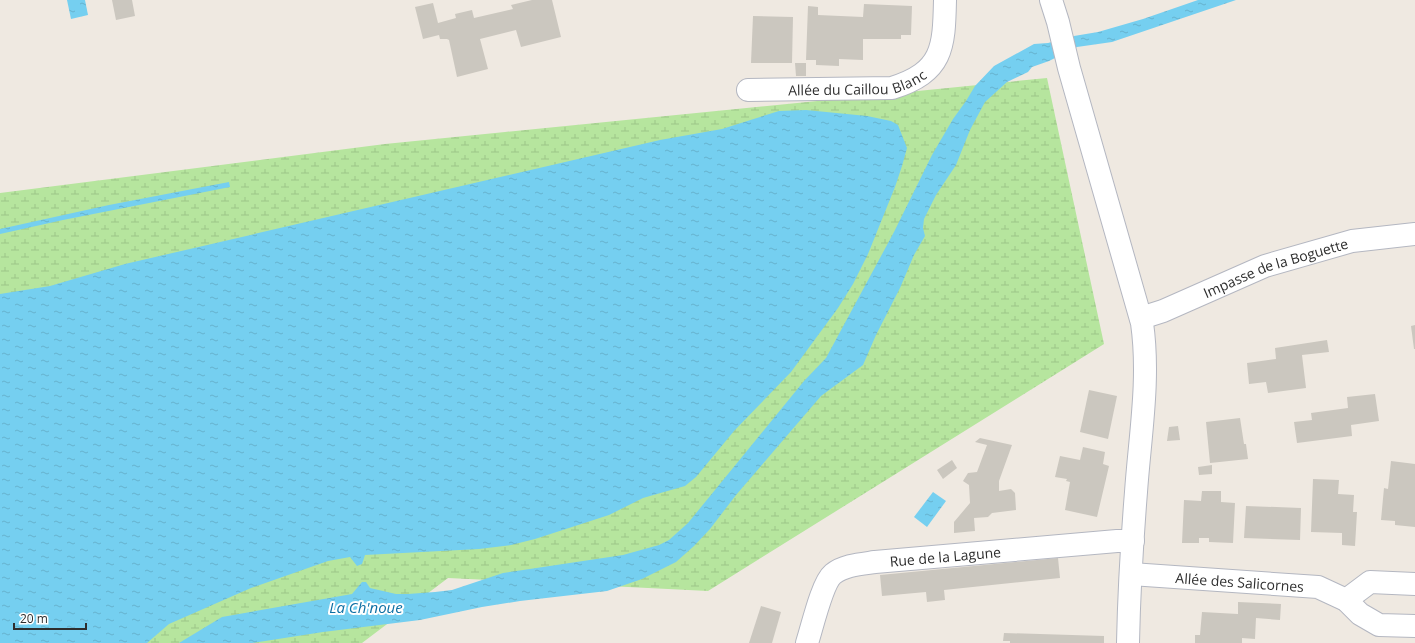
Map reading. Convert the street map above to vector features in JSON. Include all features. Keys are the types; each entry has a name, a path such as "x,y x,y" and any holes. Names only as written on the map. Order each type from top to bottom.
{"street":[{"name":"Allée du Caillou Blanc","path":"748,90 892,88 909,83 923,75 932,66 939,54 944,38 945,0"},
{"path":"1051,0 1141,318 1146,348 1144,411 1136,491 1128,643"},
{"name":"Impasse de la Boguette","path":"1141,318 1163,311 1265,266 1352,241 1415,234"},
{"name":"Rue de la Lagune","path":"807,643 825,586 833,574 845,568 875,562 1133,541"},
{"name":"Allée des Salicornes","path":"1131,574 1318,587 1346,600 1360,614 1379,625 1415,626"},
{"path":"1346,600 1370,582 1415,584"}],"green space":[{"path":"1047,78 1104,344 708,591 448,578 362,643 0,643 0,193 385,144"}],"water":[{"path":"67,0 85,0 88,15 71,19"},
{"name":"La Ch'noue","path":"1198,0 1236,0 1112,42 1077,47 1049,61 1032,67 1028,72 1007,82 985,102 970,130 956,165 936,195 924,219 923,228 925,236 914,255 863,365 821,396 736,495 710,529 676,562 642,579 607,591 520,601 420,620 323,632 252,643 179,643 222,617 352,594 362,582 366,582 370,588 396,594 452,590 503,573 623,555 659,545 669,540 688,523 804,381 826,358 894,232 932,155 953,119 975,86 994,66 1034,44 1048,43 1074,36 1098,32 1143,19"},
{"path":"806,110 867,116 891,121 898,125 907,148 902,166 868,254 853,284 838,308 791,372 734,431 696,477 685,486 643,498 609,515 535,539 511,545 479,549 365,555 362,564 357,566 350,557 328,561 251,588 169,624 147,643 0,643 0,294 50,286 125,264 660,140 722,129 779,111"},
{"path":"229,182 230,187 0,234 0,229 109,205"},
{"path":"933,492 946,501 927,527 914,517"}],"building":[{"path":"112,0 132,0 135,16 116,20"},
{"path":"532,0 552,0 561,37 521,47 516,30 480,39 488,69 457,77 449,40 440,39 439,35 423,39 415,7 433,3 438,23 456,18 455,14 472,10 474,18 513,9 511,5"},
{"path":"864,4 912,6 911,35 901,35 901,39 863,39 863,60 839,59 839,66 816,65 816,60 806,60 808,6 818,7 818,15 863,17"},
{"path":"753,16 793,17 792,63 751,63"},
{"path":"795,63 806,63 806,76 796,76"},
{"path":"1415,325 1415,349 1414,349 1411,326"},
{"path":"1327,340 1329,352 1302,355 1306,388 1268,393 1266,382 1249,384 1247,363 1276,359 1275,348"},
{"path":"1089,390 1117,396 1108,439 1080,432"},
{"path":"1375,394 1379,421 1351,425 1352,436 1297,443 1294,422 1312,420 1311,413 1348,408 1347,397"},
{"path":"1240,418 1248,459 1210,463 1206,422"},
{"path":"1178,426 1180,440 1167,441 1169,427"},
{"path":"980,438 1012,445 999,481 999,491 1011,489 1015,493 1016,510 992,513 988,517 974,518 975,531 954,533 954,522 970,503 969,485 963,481 968,473 977,472 987,445 975,442"},
{"path":"1083,447 1105,452 1103,464 1109,466 1097,517 1065,510 1070,482 1066,481 1067,479 1055,477 1060,456 1080,460"},
{"path":"952,460 957,468 943,479 937,470"},
{"path":"1391,461 1415,464 1415,527 1395,525 1395,521 1381,520 1384,488 1388,489"},
{"path":"1212,465 1212,474 1199,475 1198,467"},
{"path":"1313,479 1339,480 1338,494 1354,495 1353,512 1357,512 1355,546 1342,545 1342,533 1311,532"},
{"path":"1202,491 1221,491 1221,502 1235,503 1233,543 1209,542 1209,538 1199,538 1199,543 1182,543 1184,500 1201,501"},
{"path":"1246,506 1301,508 1300,540 1244,538"},
{"path":"1058,558 1060,578 944,590 945,600 927,602 926,592 882,596 880,575"},
{"path":"1238,602 1281,604 1280,620 1256,618 1255,639 1242,638 1242,643 1195,643 1195,635 1200,635 1202,612 1238,614"},
{"path":"761,606 781,612 772,643 749,643"},
{"path":"1004,633 1104,636 1104,643 1010,643 1010,641 1003,641"}]}
